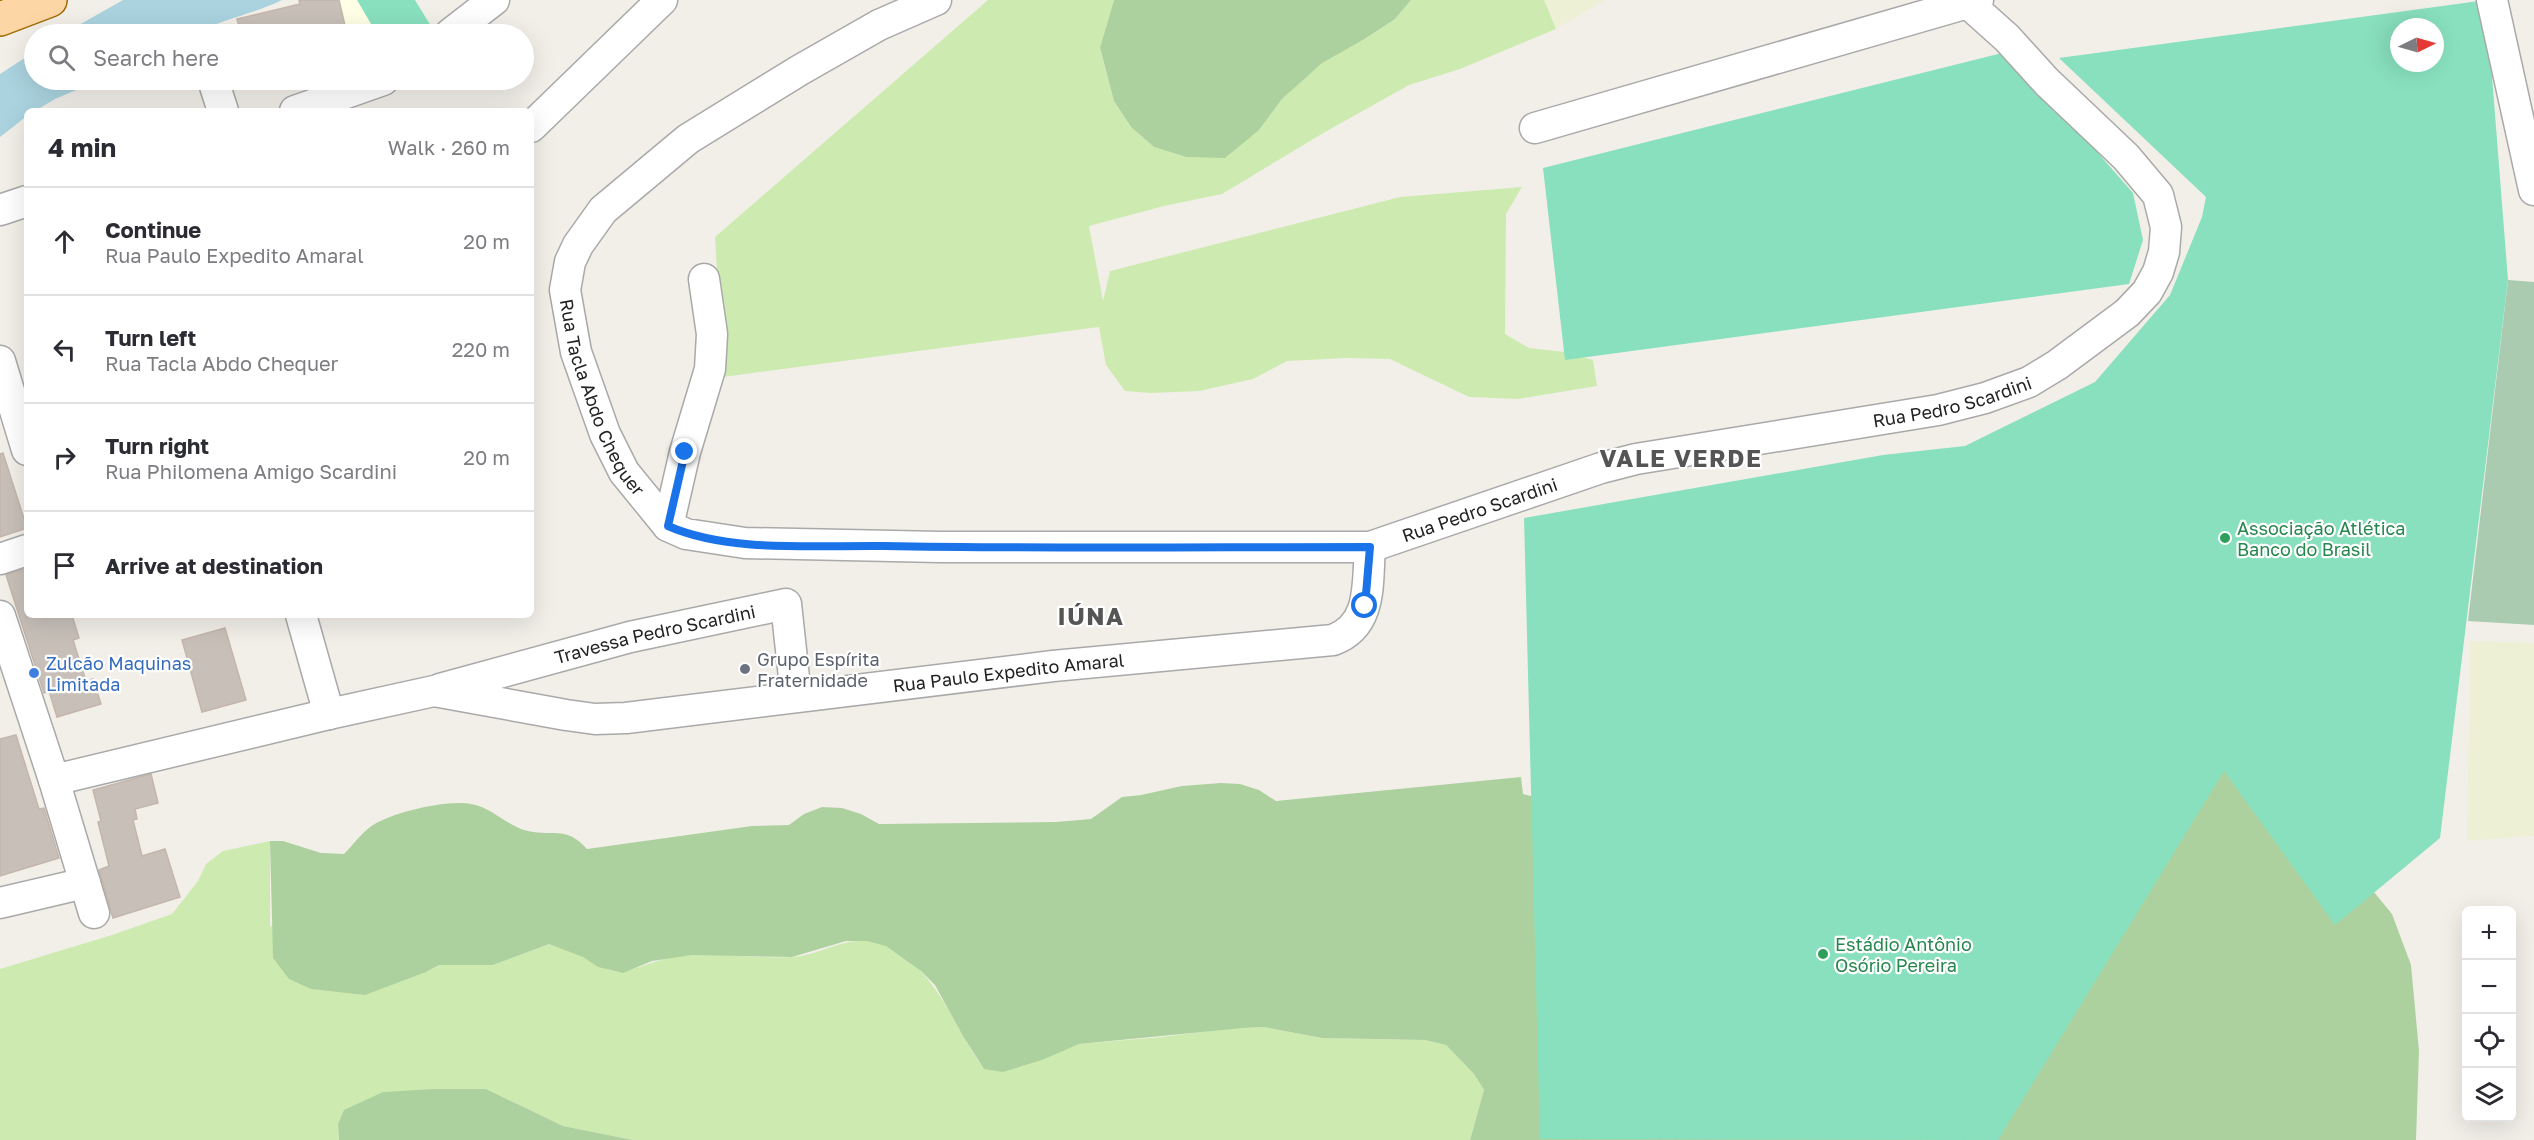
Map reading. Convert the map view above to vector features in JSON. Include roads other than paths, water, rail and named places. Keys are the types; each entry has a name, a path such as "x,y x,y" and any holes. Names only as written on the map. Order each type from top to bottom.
{"main road":[{"path":"0,13 41,4"},
{"path":"0,19 41,4"},
{"path":"0,26 41,4"}],"street":[{"path":"463,24 494,0"},
{"path":"534,124 662,0"},
{"name":"Rua Tacla Abdo Chequer","path":"668,526 624,471 606,434 576,352 565,290 570,262 578,245 603,210 688,139 800,70 879,25 936,0"},
{"path":"2492,0 2534,190"},
{"path":"1535,128 1973,2"},
{"name":"Rua Pedro Scardini","path":"1370,547 1613,465 1938,410 1985,398 2029,382 2057,365 2127,313 2147,292 2158,272 2164,252 2166,227 2158,195 2126,157 2047,82 1973,2"},
{"path":"216,90 222,108"},
{"path":"304,108 355,90"},
{"path":"0,210 24,202"},
{"path":"704,279 712,334 710,369 685,452 668,526 686,534 745,543 940,547 1370,547"},
{"path":"0,361 24,440"},
{"name":"Rua Paulo Expedito Amaral","path":"54,780 434,691 595,719 626,718 1053,666 1334,640 1347,635 1357,625 1365,606 1370,547"},
{"path":"0,559 24,551"},
{"name":"Travessa Pedro Scardini","path":"434,691 630,637 786,604 796,696"},
{"path":"0,616 54,780 94,913"},
{"path":"302,618 329,714"},
{"path":"0,903 85,883"}],"water":[{"path":"123,0 282,0 218,24 81,24"},
{"path":"24,58 24,90 76,90 40,108 24,108 24,118 0,137 0,74"}],"place":[{"name":"Associação Atlética Banco do Brasil","path":"2225,538"},
{"name":"Grupo Espírita Fraternidade","path":"745,669"},
{"name":"Zulcão Maquinas Limitada","path":"34,673"},
{"name":"Estádio Antônio Osório Pereira","path":"1823,954"}],"district":[{"name":"VALE VERDE","path":"1681,457"},
{"name":"IÚNA","path":"1091,615"}]}
